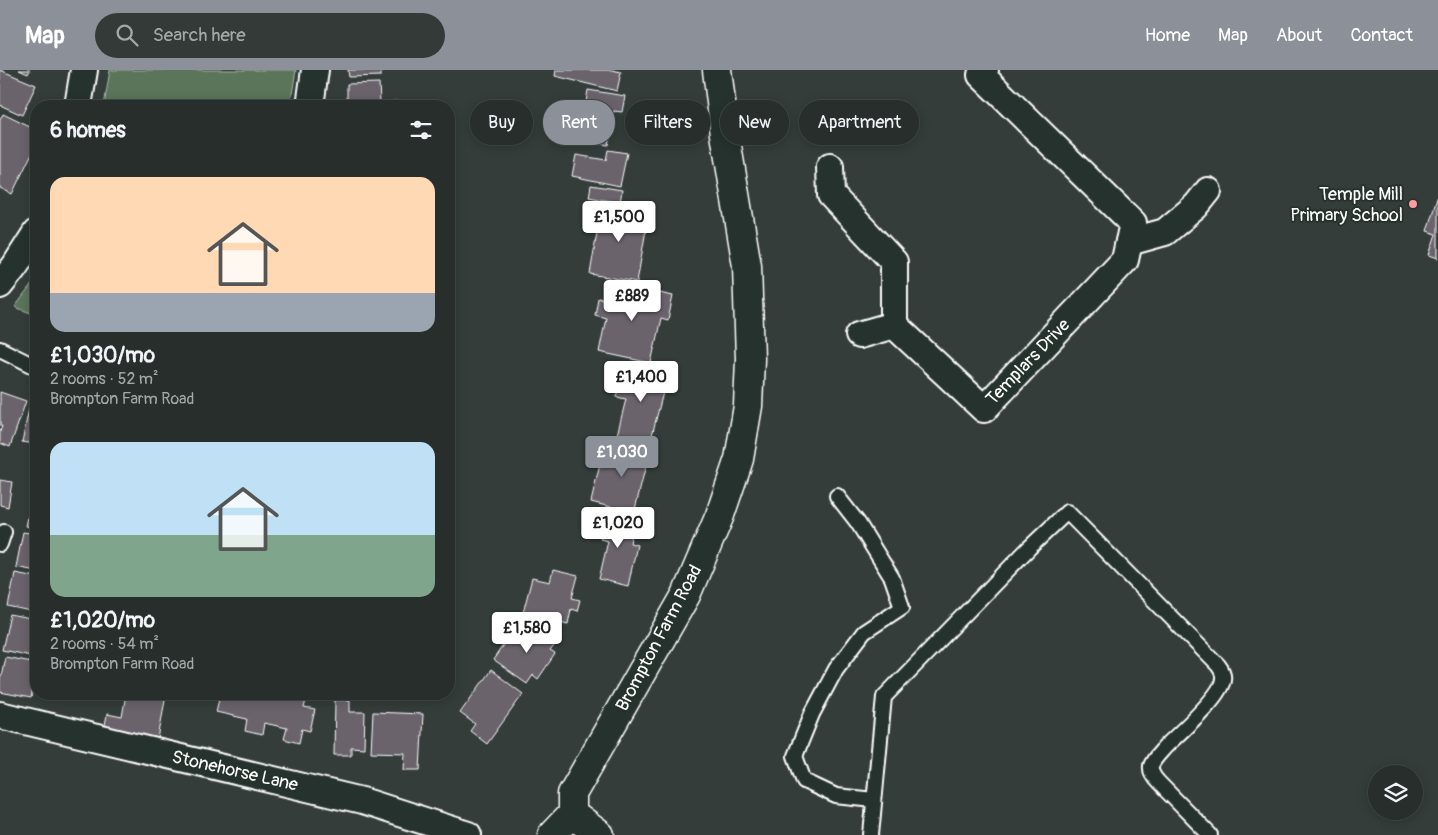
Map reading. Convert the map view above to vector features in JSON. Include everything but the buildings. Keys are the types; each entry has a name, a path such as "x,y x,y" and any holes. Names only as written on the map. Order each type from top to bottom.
{"main road":[{"name":"Brompton Farm Road","path":"572,814 572,794 686,595 720,516 739,459 748,406 750,359 747,266 725,134 717,70"},
{"path":"552,835 572,814 600,835"}],"street":[{"path":"79,100 84,70"},
{"path":"311,100 315,70"},
{"name":"Templars Drive","path":"894,325 984,409 1125,260 1133,223 980,72"},
{"path":"830,167 831,195 894,262 894,325 859,335"},
{"path":"1129,242 1165,232 1196,206 1208,191"},
{"path":"0,286 30,242"},
{"name":"Stonehorse Lane","path":"0,715 362,801 468,835"}],"lane":[{"path":"0,349 30,364"},
{"path":"837,496 858,523 892,578 902,607 864,632 836,669 812,714 795,756 804,781 836,796 874,800"},
{"path":"872,835 884,697 1029,548 1067,512 1222,671 1224,680 1212,700 1159,754 1151,767 1152,774 1158,783 1210,835"}],"green space":[{"path":"110,70 296,70 291,100 105,100"},
{"path":"30,287 30,313 15,307"}],"place":[{"name":"Temple Mill Primary School","path":"1413,204"}]}
